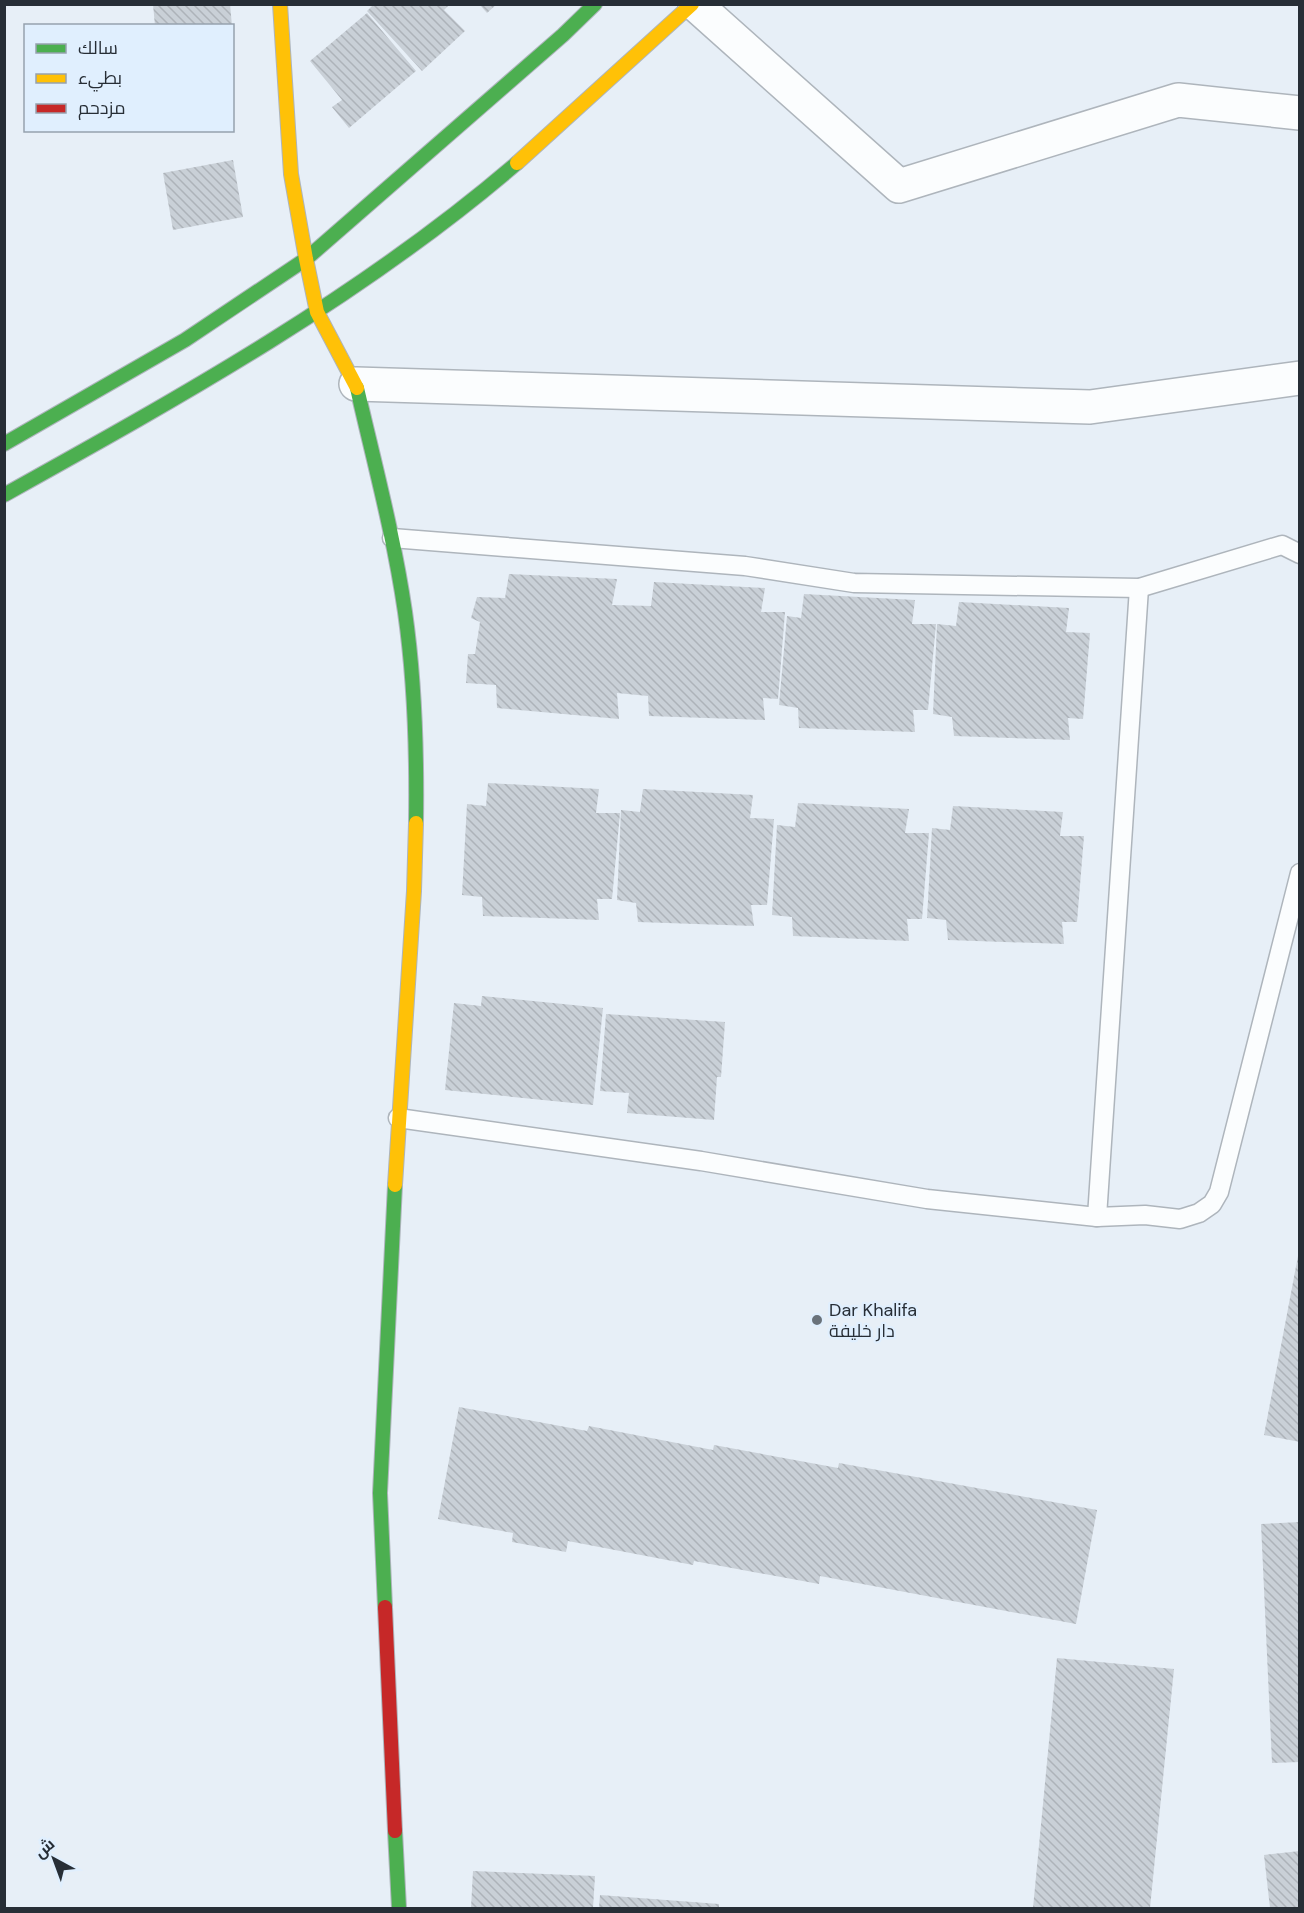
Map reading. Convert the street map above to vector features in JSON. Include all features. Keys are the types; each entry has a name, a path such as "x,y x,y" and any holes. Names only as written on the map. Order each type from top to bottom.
{"street":[{"path":"280,4 291,174 316,312 356,384 392,538 406,624 413,688 417,771 414,891 398,1118 380,1493 399,1908"},
{"path":"4,444 185,340 306,259 563,35 595,4"},
{"path":"4,495 110,436 316,312 434,230 536,146 694,4 899,186 1178,100 1299,112"},
{"path":"356,384 1090,407 1299,378"}],"lane":[{"path":"392,538 745,566 854,583 1138,588 1281,545 1299,554"},
{"path":"1097,1217 1138,588"},
{"path":"398,1118 700,1161 927,1199 1097,1217 1145,1215 1180,1219 1199,1213 1212,1204 1219,1192 1299,873"}],"building":[{"path":"153,4 230,4 232,24 155,24"},
{"path":"374,4 450,4 444,10 465,31 422,71 367,11"},
{"path":"479,4 497,4 487,13"},
{"path":"367,13 416,71 349,128 332,107 342,100 310,61"},
{"path":"233,160 243,217 173,230 163,173"},
{"path":"509,574 617,579 612,605 651,606 654,582 765,588 761,612 785,612 778,699 763,698 765,720 649,716 648,696 617,693 619,719 497,708 496,685 466,683 468,654 475,654 480,622 471,618 477,597 505,598"},
{"path":"804,594 915,600 912,624 936,624 928,710 913,710 915,732 799,728 798,708 779,705 787,616 801,618"},
{"path":"959,602 1069,608 1066,632 1090,633 1083,719 1068,718 1070,740 954,736 952,717 933,714 937,624 956,626"},
{"path":"488,783 599,789 596,813 620,813 612,899 597,899 599,920 483,916 482,897 462,895 467,804 486,806"},
{"path":"643,789 753,795 750,818 774,819 767,905 751,905 754,926 638,922 636,903 617,900 621,810 640,812"},
{"path":"798,803 909,809 905,833 929,833 922,919 907,919 909,941 793,936 792,917 772,915 777,825 795,827"},
{"path":"953,806 1063,812 1060,836 1084,836 1077,922 1062,922 1064,944 948,940 946,920 927,918 932,828 950,830"},
{"path":"482,996 603,1008 593,1105 445,1090 454,1003 481,1006"},
{"path":"606,1014 725,1022 721,1077 717,1077 714,1120 627,1113 629,1093 600,1091"},
{"path":"1298,1256 1300,1256 1300,1442 1264,1435"},
{"path":"459,1407 587,1431 589,1426 713,1450 714,1445 838,1468 839,1463 1097,1510 1076,1624 820,1576 819,1584 694,1561 693,1565 568,1541 566,1552 512,1542 513,1533 438,1519"},
{"path":"1300,1522 1300,1762 1272,1763 1261,1524"},
{"path":"1057,1658 1174,1669 1150,1908 1033,1908"},
{"path":"1300,1851 1300,1908 1270,1908 1264,1855"},
{"path":"473,1871 595,1876 593,1908 471,1908"},
{"path":"600,1895 719,1904 719,1908 599,1908"}],"traffic: fast":[{"path":"4,444 185,340 306,259 563,35 595,4"},
{"path":"4,495 204,382 334,300 458,211 517,163"},
{"path":"357,388 389,527 405,612 415,718 416,823"},
{"path":"385,1607 380,1493 395,1185"},
{"path":"395,1831 399,1908"}],"traffic: slow":[{"path":"280,4 291,174 306,259 317,312 357,388"},
{"path":"517,163 692,4"},
{"path":"395,1185 414,891 416,823"}],"traffic: jam":[{"path":"385,1607 395,1831"}],"place":[{"name":"Dar Khalifa دار خليفة","path":"817,1320"}]}
